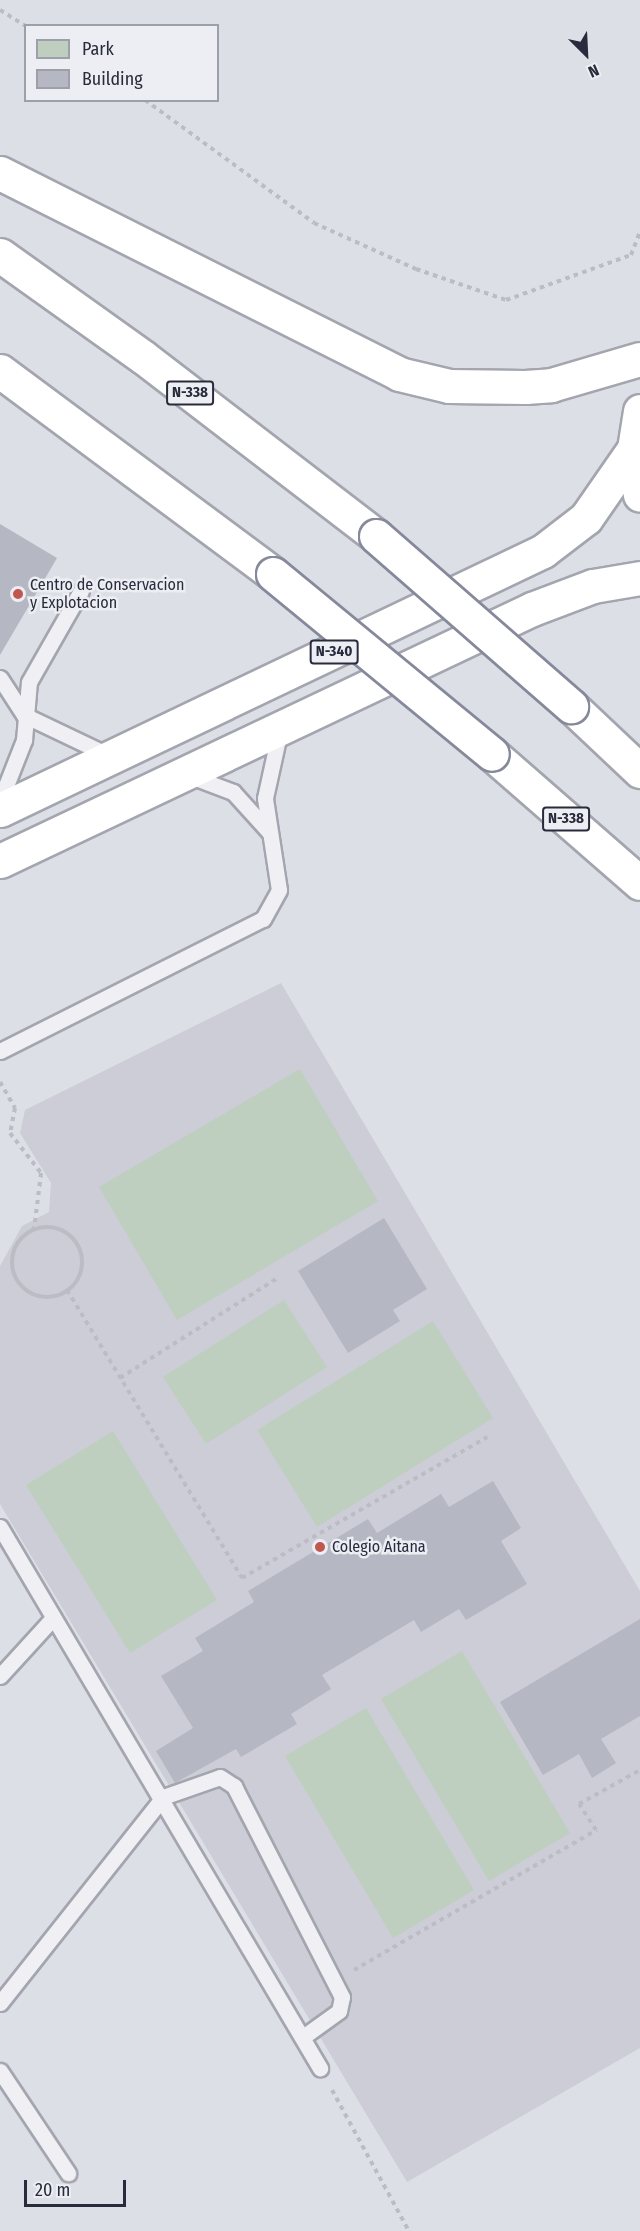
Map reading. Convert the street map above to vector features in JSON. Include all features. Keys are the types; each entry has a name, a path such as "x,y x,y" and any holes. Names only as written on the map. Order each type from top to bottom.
{"highway":[{"path":"0,173 399,374 449,386 525,387 551,385 640,359"},
{"name":"N-338","path":"0,255 143,357 376,536 571,706 640,771"},
{"name":"N-338","path":"0,371 273,574 492,754 640,883"},
{"name":"N-340","path":"640,411 634,449 640,495"},
{"name":"N-340","path":"0,810 543,552 586,518 634,449"},
{"name":"N-340","path":"0,861 175,774 531,609 593,586 640,578"}],"lane":[{"path":"0,801 24,740 24,715 29,682 81,591"},
{"path":"0,678 24,715 112,756"},
{"path":"0,1051 263,919 279,890 279,862 270,833 265,778 282,726"},
{"path":"175,774 210,779 233,792 270,833"},
{"path":"0,1527 163,1797 320,2068"},
{"path":"0,1676 53,1618"},
{"path":"0,2004 163,1797 220,1777 234,1786 342,1997 339,2011 303,2037"},
{"path":"0,2071 68,2173"}],"path":[{"path":"0,10 24,25"},
{"path":"149,102 314,223 416,270 506,300 631,255 640,231"},
{"path":"0,1082 15,1108 10,1133 41,1173 34,1230 12,1256 16,1279 33,1294 67,1290"},
{"path":"34,1230 56,1228 74,1240 82,1261 67,1290"},
{"path":"120,1378 279,1277"},
{"path":"67,1290 242,1578 486,1437"},
{"path":"335,1981 596,1830 579,1804 640,1770"},
{"path":"320,2068 409,2231"}],"shaded area":[{"name":"Colegio Aitana","path":"281,983 640,1591 640,2048 407,2182 0,1504 0,1266 22,1226 49,1212 51,1183 20,1133 25,1110"}],"green space":[{"path":"300,1069 378,1201 177,1320 99,1187"},
{"path":"284,1300 327,1367 206,1444 163,1377"},
{"path":"433,1321 493,1418 317,1527 257,1430"},
{"path":"113,1431 217,1600 130,1653 26,1485"},
{"path":"462,1651 570,1833 489,1881 381,1699"},
{"path":"366,1708 474,1890 393,1938 285,1756"}],"building":[{"name":"Centro de Conservacion y Explotacion","path":"0,524 57,558 0,655"},
{"path":"384,1218 427,1289 393,1310 400,1321 348,1353 298,1271"},
{"path":"493,1481 521,1528 501,1541 527,1584 466,1620 459,1609 421,1632 414,1620 322,1675 331,1689 291,1714 297,1724 241,1757 236,1749 175,1783 156,1751 193,1728 161,1676 203,1651 195,1638 254,1602 248,1591 368,1519 377,1533 441,1494 449,1507"},
{"path":"640,1619 640,1716 601,1739 616,1763 592,1778 579,1754 543,1775 500,1702"}],"place":[{"name":"Centro de Conservacion y Explotacion","path":"18,594"},
{"name":"Colegio Aitana","path":"320,1547"}]}
